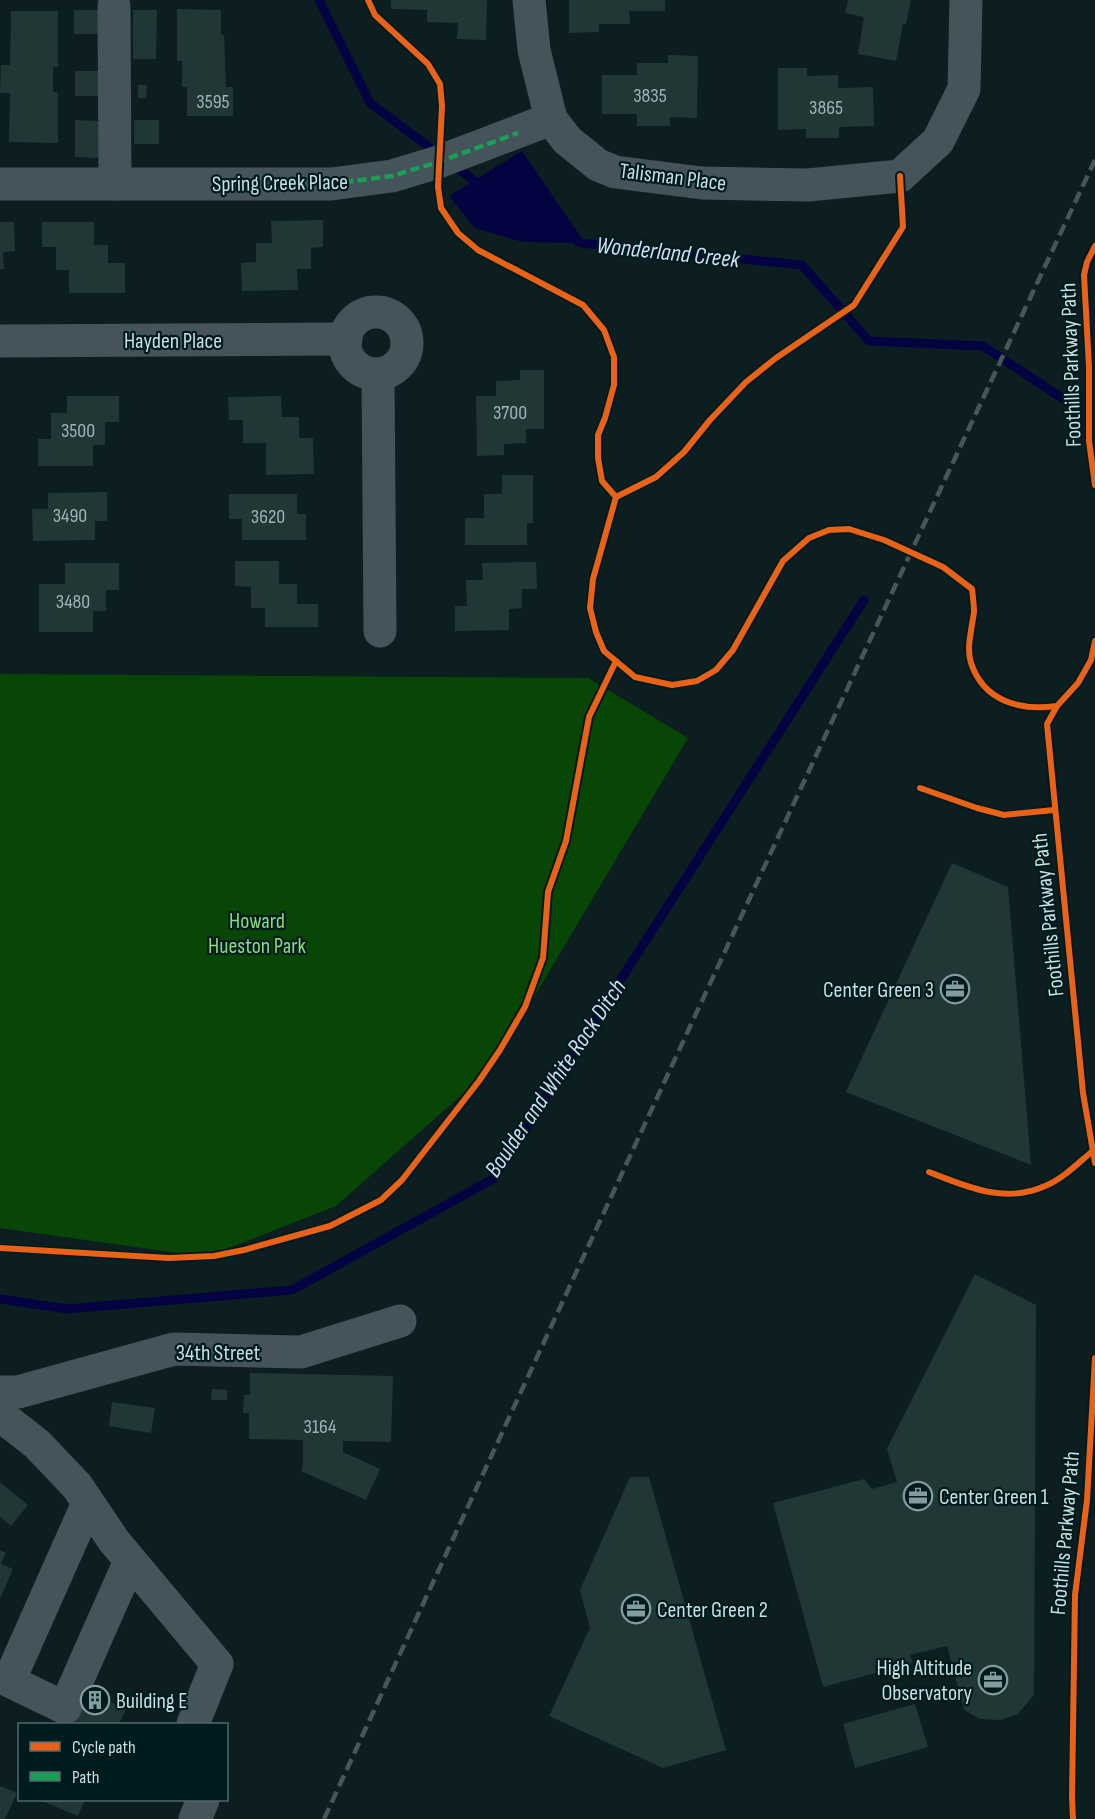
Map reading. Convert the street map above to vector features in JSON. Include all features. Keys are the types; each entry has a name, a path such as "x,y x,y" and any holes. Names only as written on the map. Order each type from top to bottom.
{"street":[{"name":"Talisman Place","path":"529,0 534,50 551,119 567,140 598,165 615,172 702,183 796,185 900,176 938,141 964,89 966,0"},
{"path":"114,6 116,184"},
{"name":"Spring Creek Place","path":"0,184 331,184 392,176 438,162 551,119"},
{"path":"369,313 389,315 404,328 407,338 404,358 398,366 389,372 378,374 358,369 351,362 347,352 346,339 352,324 369,313"},
{"name":"Hayden Place","path":"0,341 346,339"},
{"path":"378,374 380,631"},
{"name":"34th Street","path":"0,1392 18,1392 174,1349 302,1352 400,1321"},
{"path":"0,1414 37,1444 77,1486 114,1541 217,1664 194,1723"},
{"path":"88,1503 9,1681 65,1708 130,1561"},
{"path":"195,1819 203,1801"}],"green space":[{"name":"Howard Hueston Park","path":"0,674 588,678 688,738 492,1068 336,1206 206,1257 0,1228"}],"shaded area":[{"path":"522,151 585,243 523,242 475,228 449,196"}],"building":[{"path":"391,0 487,0 486,40 457,39 458,23 427,22 427,10 391,9"},
{"path":"569,0 665,0 665,11 629,11 630,24 599,24 599,32 569,33"},
{"path":"848,0 911,0 906,24 903,24 896,61 858,54 864,17 845,13"},
{"path":"177,9 221,10 226,87 233,87 233,116 187,116 187,87 182,87 182,61 177,61"},
{"path":"74,10 99,10 99,34 74,34"},
{"path":"133,10 157,10 156,59 133,59"},
{"path":"11,11 58,11 58,67 53,67 53,92 58,93 58,143 9,142 10,93 0,93 1,65 10,65"},
{"path":"668,55 698,56 697,118 670,117 670,126 637,126 637,114 602,114 602,75 637,75 637,63 668,63"},
{"path":"778,68 807,68 807,76 838,75 838,88 873,87 874,126 839,127 839,138 806,138 806,129 778,130"},
{"path":"75,71 99,71 99,96 75,96"},
{"path":"138,85 147,85 146,98 138,98"},
{"path":"75,120 99,121 99,158 75,157"},
{"path":"134,120 159,120 159,144 134,144"},
{"path":"323,220 323,247 311,248 311,269 297,269 298,290 242,291 241,263 256,262 256,243 272,243 271,221"},
{"path":"0,222 14,222 15,251 3,252 4,269 0,269"},
{"path":"42,222 94,222 94,245 108,245 108,263 125,263 125,293 69,293 69,270 56,270 56,247 42,247"},
{"path":"520,370 544,370 544,429 526,429 526,443 504,444 504,455 477,456 476,396 496,396 496,381 520,380"},
{"path":"67,396 119,396 119,422 105,422 105,445 93,445 93,466 38,466 38,439 51,439 51,413 67,413"},
{"path":"281,396 282,417 299,417 299,438 313,438 314,474 266,475 266,443 243,443 243,420 229,420 228,397"},
{"path":"502,475 533,475 533,523 527,523 527,545 465,545 465,518 484,518 484,494 502,494"},
{"path":"107,492 107,521 95,521 95,540 33,541 32,509 48,509 48,493"},
{"path":"229,494 297,494 297,514 306,514 306,540 242,540 242,519 229,519"},
{"path":"235,561 279,561 279,584 297,584 297,604 318,604 318,627 265,627 265,608 251,608 251,587 235,586"},
{"path":"536,562 537,589 522,589 522,608 509,609 509,630 455,631 455,606 467,606 466,580 483,580 482,563"},
{"path":"65,563 119,563 119,590 106,590 106,611 93,611 93,632 39,632 39,584 65,584"},
{"name":"Center Green 3","path":"952,863 1008,887 1031,1165 846,1092"},
{"name":"Center Green 1","path":"975,1274 1036,1305 1034,1695 1018,1714 1000,1720 980,1719 964,1710 947,1646 910,1655 913,1663 823,1687 773,1503 864,1479 872,1489 897,1482 887,1449"},
{"path":"250,1373 393,1376 391,1442 343,1441 343,1452 380,1469 366,1500 301,1471 303,1440 249,1439 249,1413 243,1413 244,1395 250,1395"},
{"path":"212,1389 227,1390 227,1400 211,1400"},
{"path":"112,1402 155,1408 151,1433 109,1426"},
{"name":"Center Green 2","path":"630,1477 649,1477 726,1750 663,1768 549,1716 590,1628 580,1590"},
{"path":"0,1482 28,1505 11,1526 0,1517"},
{"path":"0,1550 6,1553 1,1564 13,1569 0,1599"},
{"name":"Building E","path":"88,1692 126,1709 119,1723 73,1723"},
{"path":"915,1704 928,1747 855,1768 843,1724"},
{"path":"0,1786 17,1793 5,1819 0,1819"},
{"path":"42,1801 85,1801 78,1816"}],"waterway":[{"name":"Wonderland Creek","path":"319,0 370,103 440,155"},
{"name":"Wonderland Creek","path":"453,165 483,187"},
{"name":"Wonderland Creek","path":"576,240 580,243 802,265 869,341 983,346 1071,404"},
{"name":"Boulder and White Rock Ditch","path":"0,1299 67,1309 292,1290 493,1179 864,600"}],"railway":[{"path":"324,1819 1095,160"}],"marked path":[{"path":"331,184 392,176 518,133"}],"cycle path":[{"path":"368,0 375,15 428,64 440,84 442,106 438,187 441,208 458,233 478,250 583,305 604,330 614,357 614,385 598,435 598,458 602,481 616,497 593,579 590,608 604,651 635,677 672,685 697,681 716,670 733,650 783,561 809,538 829,530 849,529 884,540 943,567 972,589 974,612 969,651 977,676 985,687 1005,701 1030,707 1057,706"},
{"path":"616,497 656,477 684,452 746,382 776,358 854,305 903,227 900,176"},
{"name":"Foothills Parkway Path","path":"1095,246 1087,262 1084,275 1089,367 1089,441 1095,485"},
{"name":"Foothills Parkway Path","path":"1095,641 1091,660 1078,683 1057,706 1047,724 1083,1093 1095,1163"},
{"path":"0,1248 169,1258 214,1256 330,1226 381,1200 402,1180 479,1081 525,1007 543,958 548,892 566,841 589,717 616,661"},
{"path":"920,788 1004,815 1054,810"},
{"path":"929,1172 972,1188 1015,1194 1052,1183 1094,1150"},
{"name":"Foothills Parkway Path","path":"1073,1819 1075,1595 1087,1500 1095,1358"}],"place":[{"name":"Center Green 3","path":"955,989"},
{"name":"Center Green 1","path":"918,1496"},
{"name":"Center Green 2","path":"636,1609"},
{"name":"High Altitude Observatory","path":"993,1680"},
{"name":"Building E","path":"95,1700"}]}
